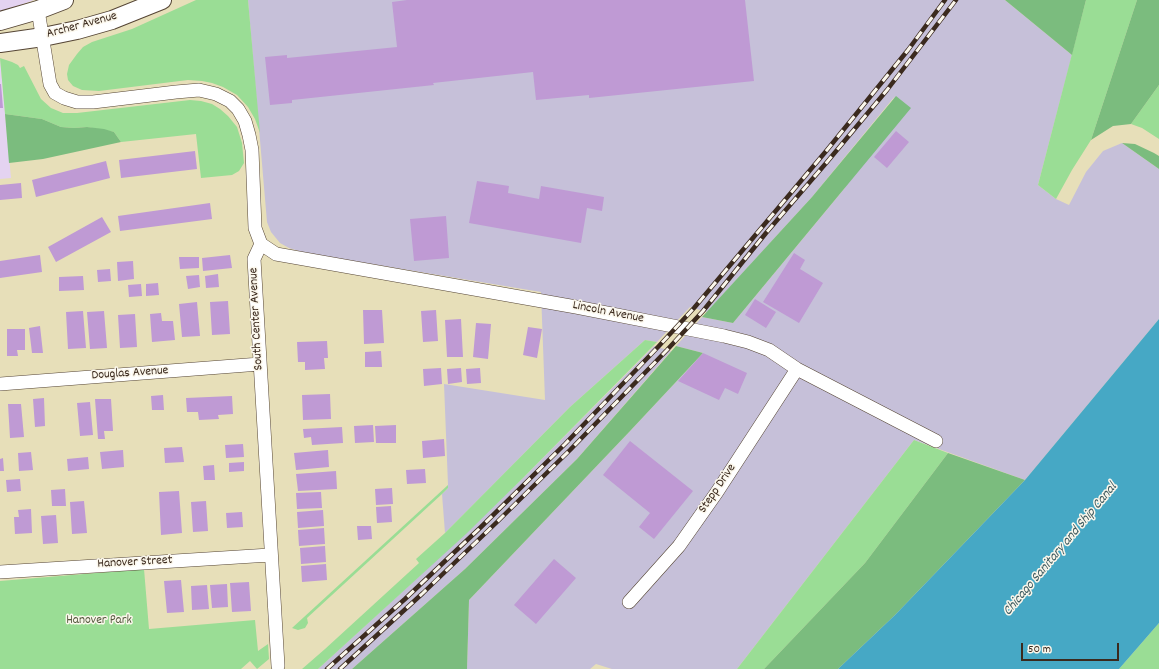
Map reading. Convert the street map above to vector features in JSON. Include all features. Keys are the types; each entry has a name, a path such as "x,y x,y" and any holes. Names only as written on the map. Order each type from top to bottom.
{"main road":[{"name":"Archer Avenue","path":"0,21 38,10 64,0"},
{"name":"Archer Avenue","path":"0,43 77,30 112,20 162,0"}],"street":[{"path":"38,10 50,84 55,93 64,98 77,102 93,102 199,90 216,94 230,101 238,108 245,121 252,150 255,228 262,244"},
{"name":"South Center Avenue","path":"262,244 254,259 270,555 278,666"},
{"name":"Lincoln Avenue","path":"262,244 276,254 576,307 748,342 769,350 797,369 936,441"},
{"name":"Douglas Avenue","path":"0,384 260,364"},
{"name":"Stepp Drive","path":"629,602 679,546 797,369"},
{"name":"Hanover Street","path":"0,572 270,555"}],"shaded area":[{"path":"0,0 34,0 0,13"},
{"path":"248,0 1005,0 1072,55 1038,185 1056,199 1069,205 1086,172 1103,151 1122,143 1159,169 1159,319 1025,480 914,440 737,669 612,669 596,664 590,669 467,669 469,600 703,353 676,346 702,317 733,323 844,189 895,96 812,197 707,312 690,307 657,342 645,340 570,407 445,533 442,494 448,488 448,485 444,384 545,400 541,292 305,253 289,248 280,243 271,232 267,222"},
{"path":"0,58 11,178 0,179"},
{"path":"654,346 671,351 577,459 465,569 352,669 318,669 523,478"}],"green space":[{"path":"196,0 248,0 260,133 255,119 248,107 237,95 212,83 188,80 99,91 82,90 73,86 68,80 67,74 69,65 83,47 92,42 132,29"},
{"path":"1005,0 1086,0 1072,55"},
{"path":"1086,0 1137,0 1091,140 1056,199 1038,185"},
{"path":"1137,0 1159,0 1159,85 1131,124 1113,126 1091,140"},
{"path":"0,58 18,65 20,68 24,66 41,99 51,108 63,113 77,113 190,100 212,104 228,116 237,127 242,143 244,163 239,171 232,175 201,178 196,134 121,142 114,132 87,127 61,127 42,119 5,114"},
{"path":"1159,85 1159,139 1142,128 1131,124"},
{"path":"896,96 911,108 733,323 702,317 812,197"},
{"path":"5,114 42,119 61,127 87,127 104,129 114,132 121,142 43,159 9,163"},
{"path":"1122,143 1135,144 1159,156 1159,169"},
{"path":"645,340 657,342 466,534 318,669 302,669 419,563 416,559 445,533 570,407"},
{"path":"676,346 703,353 469,600 467,669 352,669 465,569 577,459"},
{"path":"914,440 948,453 865,563 764,669 737,669"},
{"path":"948,453 1025,480 895,615 838,669 764,669 865,563"},
{"path":"448,485 448,488 442,494 307,618 308,623 305,628 298,630 292,628"},
{"name":"Hanover Park","path":"144,569 149,629 255,620 258,651 268,644 269,659 257,669 250,661 241,669 0,669 0,581"},
{"path":"1159,623 1159,669 1119,669"}],"water":[{"name":"Chicago Sanitary and Ship Canal","path":"1159,319 1159,623 1119,669 838,669 895,615 1025,480"}],"building":[{"path":"407,0 745,0 754,81 589,98 589,95 536,100 533,72 433,83 434,85 292,100 292,103 270,105 265,57 287,55 287,58 397,47 392,2"},
{"path":"1,84 3,108 0,108"},
{"path":"896,131 909,142 887,168 874,157"},
{"path":"195,151 197,169 121,178 119,160"},
{"path":"106,161 110,178 36,197 32,180"},
{"path":"477,181 509,186 508,193 539,199 541,186 604,197 602,211 587,208 581,243 469,223"},
{"path":"21,183 22,198 0,200 0,185"},
{"path":"210,203 212,219 120,231 118,216"},
{"path":"446,216 449,258 414,261 410,219"},
{"path":"102,217 111,232 56,262 48,247"},
{"path":"794,253 805,260 800,269 823,283 799,323 763,302"},
{"path":"40,255 42,272 0,278 0,261"},
{"path":"230,255 232,268 203,271 202,258"},
{"path":"179,257 199,257 199,268 180,269"},
{"path":"133,261 134,279 118,281 117,262"},
{"path":"110,269 111,281 98,282 97,270"},
{"path":"218,274 219,287 206,288 205,276"},
{"path":"199,275 200,287 188,289 186,276"},
{"path":"83,276 84,290 59,291 59,277"},
{"path":"158,283 159,295 146,296 146,284"},
{"path":"141,284 142,296 129,297 128,285"},
{"path":"755,299 776,312 766,328 745,315"},
{"path":"228,301 230,334 212,335 210,302"},
{"path":"197,302 200,336 182,337 179,304"},
{"path":"363,310 382,310 384,343 364,344"},
{"path":"436,310 438,341 423,342 421,311"},
{"path":"83,311 86,348 68,349 66,312"},
{"path":"104,311 107,348 90,349 87,312"},
{"path":"161,313 162,321 173,321 175,340 152,342 150,314"},
{"path":"135,314 137,347 120,348 118,315"},
{"path":"461,319 463,357 447,357 445,320"},
{"path":"476,323 491,324 488,359 473,357"},
{"path":"40,326 43,353 32,353 29,328"},
{"path":"528,327 542,329 537,358 523,355"},
{"path":"7,329 25,329 25,350 17,350 18,356 7,356"},
{"path":"327,341 328,358 324,358 325,369 305,370 305,362 298,362 297,342"},
{"path":"381,351 382,367 365,367 365,352"},
{"path":"703,353 747,373 738,394 725,388 719,400 678,381"},
{"path":"441,368 442,384 424,386 423,369"},
{"path":"461,368 462,382 448,384 447,369"},
{"path":"480,368 481,383 467,384 466,369"},
{"path":"330,394 331,419 303,420 302,395"},
{"path":"163,395 164,410 152,410 151,396"},
{"path":"232,396 233,414 218,415 219,419 199,420 198,412 187,412 186,398"},
{"path":"44,398 45,426 35,427 33,399"},
{"path":"95,399 111,399 113,431 104,431 105,439 98,439"},
{"path":"90,402 93,435 80,436 77,403"},
{"path":"8,404 21,404 24,437 10,438"},
{"path":"373,425 374,442 355,443 354,426"},
{"path":"396,425 396,443 376,443 375,426"},
{"path":"342,427 343,443 312,445 311,437 304,438 303,429"},
{"path":"444,439 445,456 423,458 422,441"},
{"path":"630,441 693,491 654,539 639,527 650,513 603,475"},
{"path":"243,444 244,457 226,458 225,445"},
{"path":"182,447 184,462 165,463 164,448"},
{"path":"123,450 124,467 102,469 100,452"},
{"path":"328,450 329,467 296,470 294,453"},
{"path":"31,452 33,470 19,471 18,453"},
{"path":"88,457 89,469 68,471 67,459"},
{"path":"3,458 4,471 0,471 0,459"},
{"path":"244,462 244,471 229,472 229,463"},
{"path":"214,465 215,480 204,480 203,466"},
{"path":"425,469 426,483 407,484 406,470"},
{"path":"336,471 337,489 298,491 296,474"},
{"path":"20,479 21,491 7,492 6,480"},
{"path":"392,488 393,504 376,505 375,489"},
{"path":"65,489 66,506 52,506 51,490"},
{"path":"179,491 182,533 161,535 159,492"},
{"path":"321,492 322,508 297,509 296,493"},
{"path":"84,501 87,533 72,534 70,502"},
{"path":"206,501 208,531 193,532 191,502"},
{"path":"391,506 392,522 377,523 376,507"},
{"path":"31,509 32,533 15,534 14,517 19,517 18,510"},
{"path":"323,510 324,526 298,528 297,512"},
{"path":"242,512 243,527 227,528 226,513"},
{"path":"56,515 58,543 43,544 41,516"},
{"path":"357,526 371,526 372,539 358,540"},
{"path":"324,528 325,544 299,546 298,530"},
{"path":"325,546 326,562 301,564 300,548"},
{"path":"554,559 576,578 536,624 514,605"},
{"path":"326,564 327,580 302,582 301,566"},
{"path":"181,580 184,612 167,613 164,581"},
{"path":"249,582 251,611 232,612 230,583"},
{"path":"227,584 228,607 212,608 210,585"},
{"path":"207,585 209,609 192,610 191,586"}],"railway":[{"path":"327,669 405,599 481,527 565,444 658,347 694,308 827,150 908,50 945,0"},
{"path":"340,669 423,593 497,522 570,450 703,311 766,233 887,90 956,0"}]}
